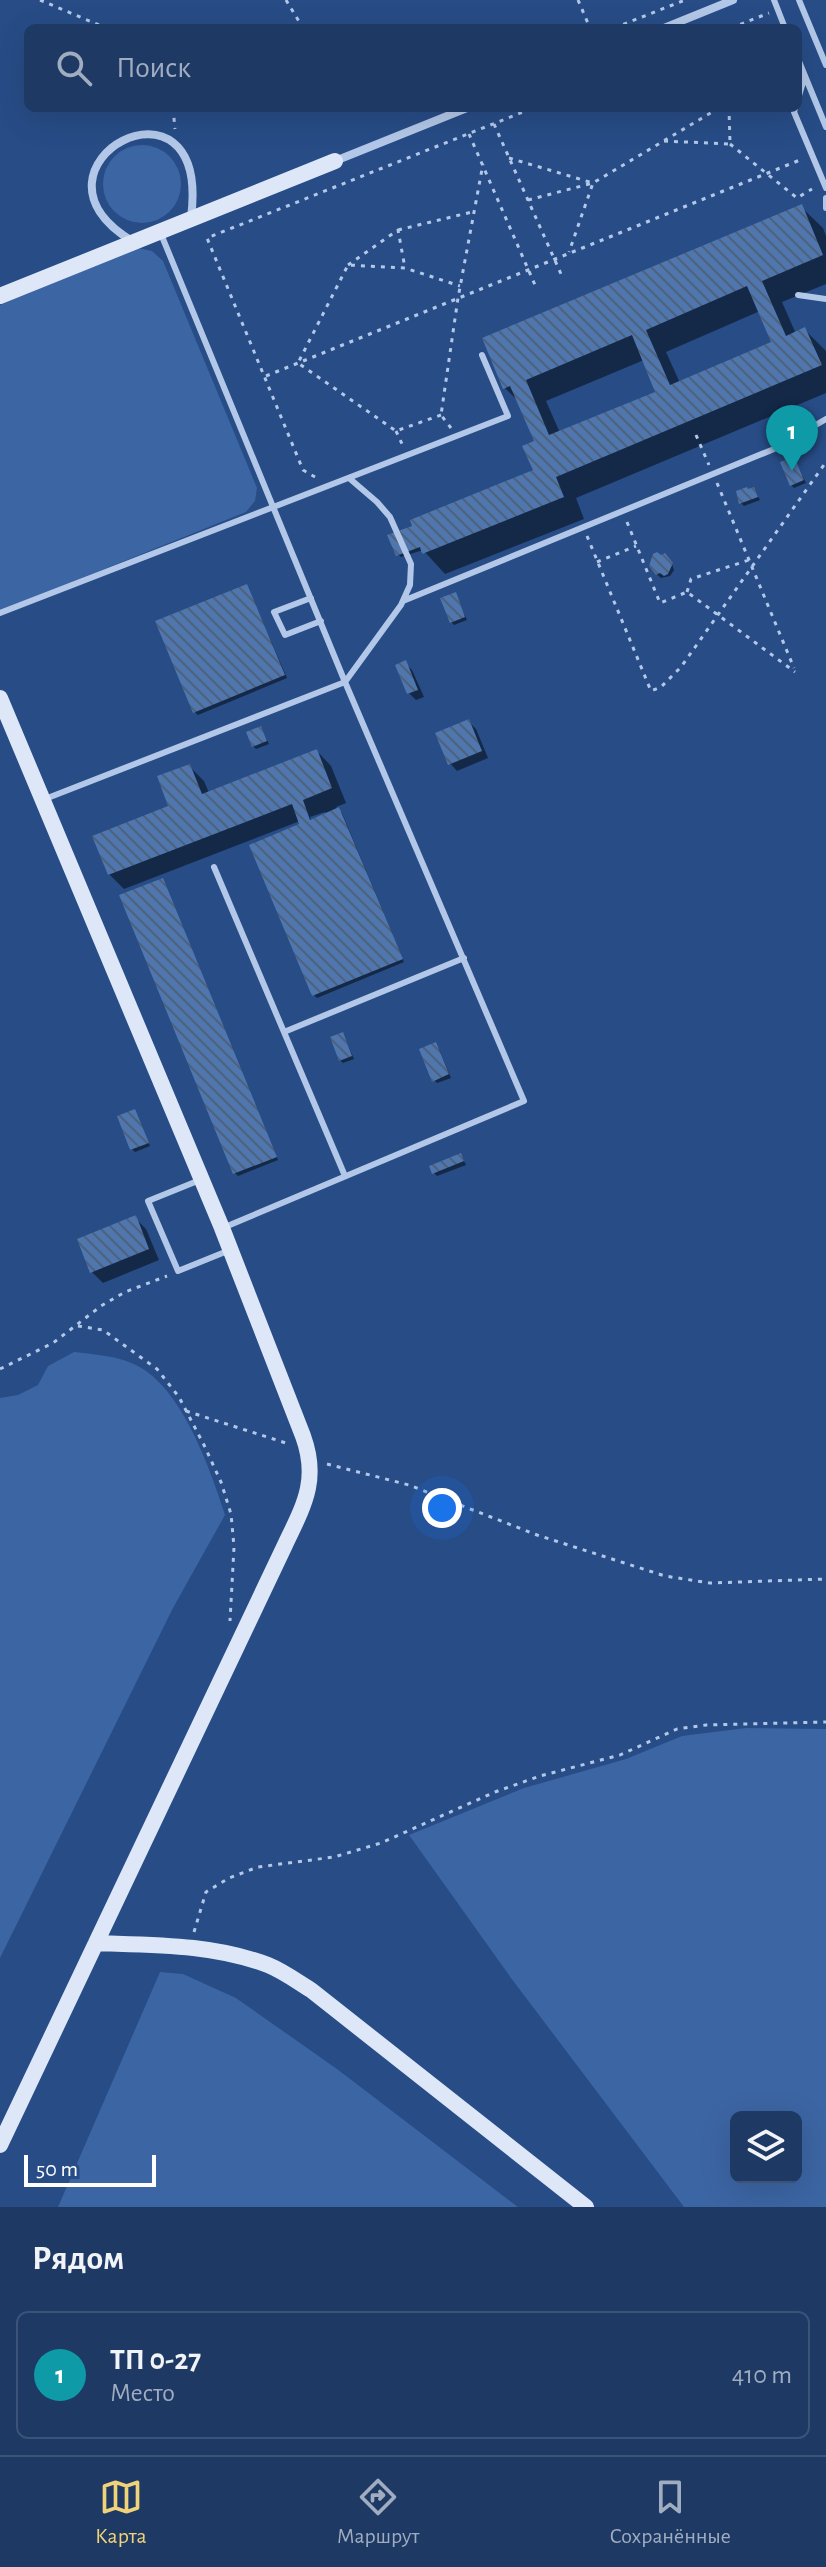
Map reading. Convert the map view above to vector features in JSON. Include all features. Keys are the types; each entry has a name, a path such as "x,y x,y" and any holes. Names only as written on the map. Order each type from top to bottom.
{"street":[{"path":"674,24 733,0"},
{"path":"0,296 457,112"},
{"path":"133,241 109,224 100,212 93,183 101,155 113,144 127,138 154,135 176,145 188,162 190,171 193,198 191,218"},
{"path":"0,698 222,1228 310,1459 310,1482 305,1503 0,2145"},
{"path":"96,1943 190,1947 225,1952 271,1966 311,1990 586,2207"}],"lane":[{"path":"774,0 783,24"},
{"path":"799,0 826,65"},
{"path":"802,69 826,127"},
{"path":"802,86 805,76"},
{"path":"794,112 826,188"},
{"path":"826,198 826,208"},
{"path":"160,230 345,682 524,1101 222,1228"},
{"path":"798,295 826,299"},
{"path":"0,613 508,416 482,355"},
{"path":"403,601 774,449 826,419"},
{"path":"42,800 345,682 386,629 403,601 410,585 411,564 390,517 349,478"},
{"path":"311,598 274,612 285,635 321,621"},
{"path":"214,867 345,1176"},
{"path":"284,1032 464,958"},
{"path":"201,1180 148,1201 178,1271 230,1250"}],"path":[{"path":"40,0 97,24"},
{"path":"286,0 301,24"},
{"path":"578,0 588,24"},
{"path":"624,24 685,0"},
{"path":"173,112 176,145"},
{"path":"319,480 303,470 207,238 523,112"},
{"path":"528,200 593,183 712,112"},
{"path":"729,112 730,144"},
{"path":"494,124 561,274"},
{"path":"469,134 535,285"},
{"path":"664,141 730,144 797,198 812,191 814,183"},
{"path":"509,158 593,183"},
{"path":"266,376 804,158"},
{"path":"439,432 451,428 441,415 460,286 483,164"},
{"path":"569,253 593,183"},
{"path":"298,363 348,265 398,230 474,212"},
{"path":"398,230 405,268"},
{"path":"348,265 405,268 460,286"},
{"path":"298,363 396,431 403,446"},
{"path":"396,431 441,415"},
{"path":"696,435 710,468"},
{"path":"584,531 651,691 661,687 681,667 826,462"},
{"path":"687,592 795,672 715,480"},
{"path":"624,515 660,603 687,592"},
{"path":"597,562 636,546"},
{"path":"687,592 691,579 749,560"},
{"path":"0,1369 53,1343 101,1306 125,1292 178,1271"},
{"path":"78,1326 103,1330 157,1369 179,1397 221,1482 231,1514 234,1547 230,1622"},
{"path":"186,1411 290,1444 310,1459 409,1485 537,1535 665,1576 710,1583 826,1579"},
{"path":"190,1947 206,1892 220,1882 258,1867 334,1857 381,1843 495,1792 540,1776 620,1755 677,1729 706,1725 826,1722"}],"shaded area":[{"path":"142,145 157,148 170,156 178,169 181,184 178,199 170,212 157,220 142,223 127,220 114,212 106,199 103,184 106,169 114,156 127,148"},
{"path":"138,248 152,251 163,261 257,488 255,501 246,512 0,611 0,305"},
{"path":"74,1352 129,1362 160,1383 195,1437 225,1515 173,1608 0,1958 0,1398 18,1395 38,1385 48,1366"},
{"path":"746,1728 826,1729 826,2207 684,2207 511,1978 409,1835 524,1788 626,1759 682,1736"},
{"path":"160,1972 183,1974 236,1998 337,2069 518,2207 58,2207"}],"building":[{"path":"802,204 823,255 762,281 786,336 805,327 822,365 556,477 564,497 422,554 420,547 396,556 387,535 412,526 410,520 533,470 522,446 534,441 510,386 503,389 482,338","holes":["747,286 771,342 670,385 646,330","632,335 655,392 549,435 526,380"]},
{"path":"794,456 804,480 790,486 780,462"},
{"path":"754,487 758,497 739,504 736,491"},
{"path":"657,552 661,555 665,553 673,563 664,576 660,573 656,575 649,566 653,554"},
{"path":"247,584 285,675 193,713 155,621"},
{"path":"456,592 465,617 450,623 440,598"},
{"path":"406,660 418,690 407,694 395,665"},
{"path":"469,719 482,751 448,765 435,733"},
{"path":"261,726 267,741 252,747 246,732"},
{"path":"317,749 332,788 303,800 310,820 339,807 403,959 312,996 249,845 299,824 292,804 108,875 92,836 168,806 157,776 190,764 202,794"},
{"path":"163,878 277,1157 233,1174 119,895"},
{"path":"343,1032 352,1056 339,1061 330,1037"},
{"path":"436,1042 449,1074 432,1082 419,1049"},
{"path":"135,1109 149,1143 130,1150 117,1116"},
{"path":"461,1153 464,1161 432,1174 429,1166"},
{"path":"136,1215 149,1249 90,1273 77,1239"}],"place":[{"name":"ТП 0-27","path":"792,471"}]}
